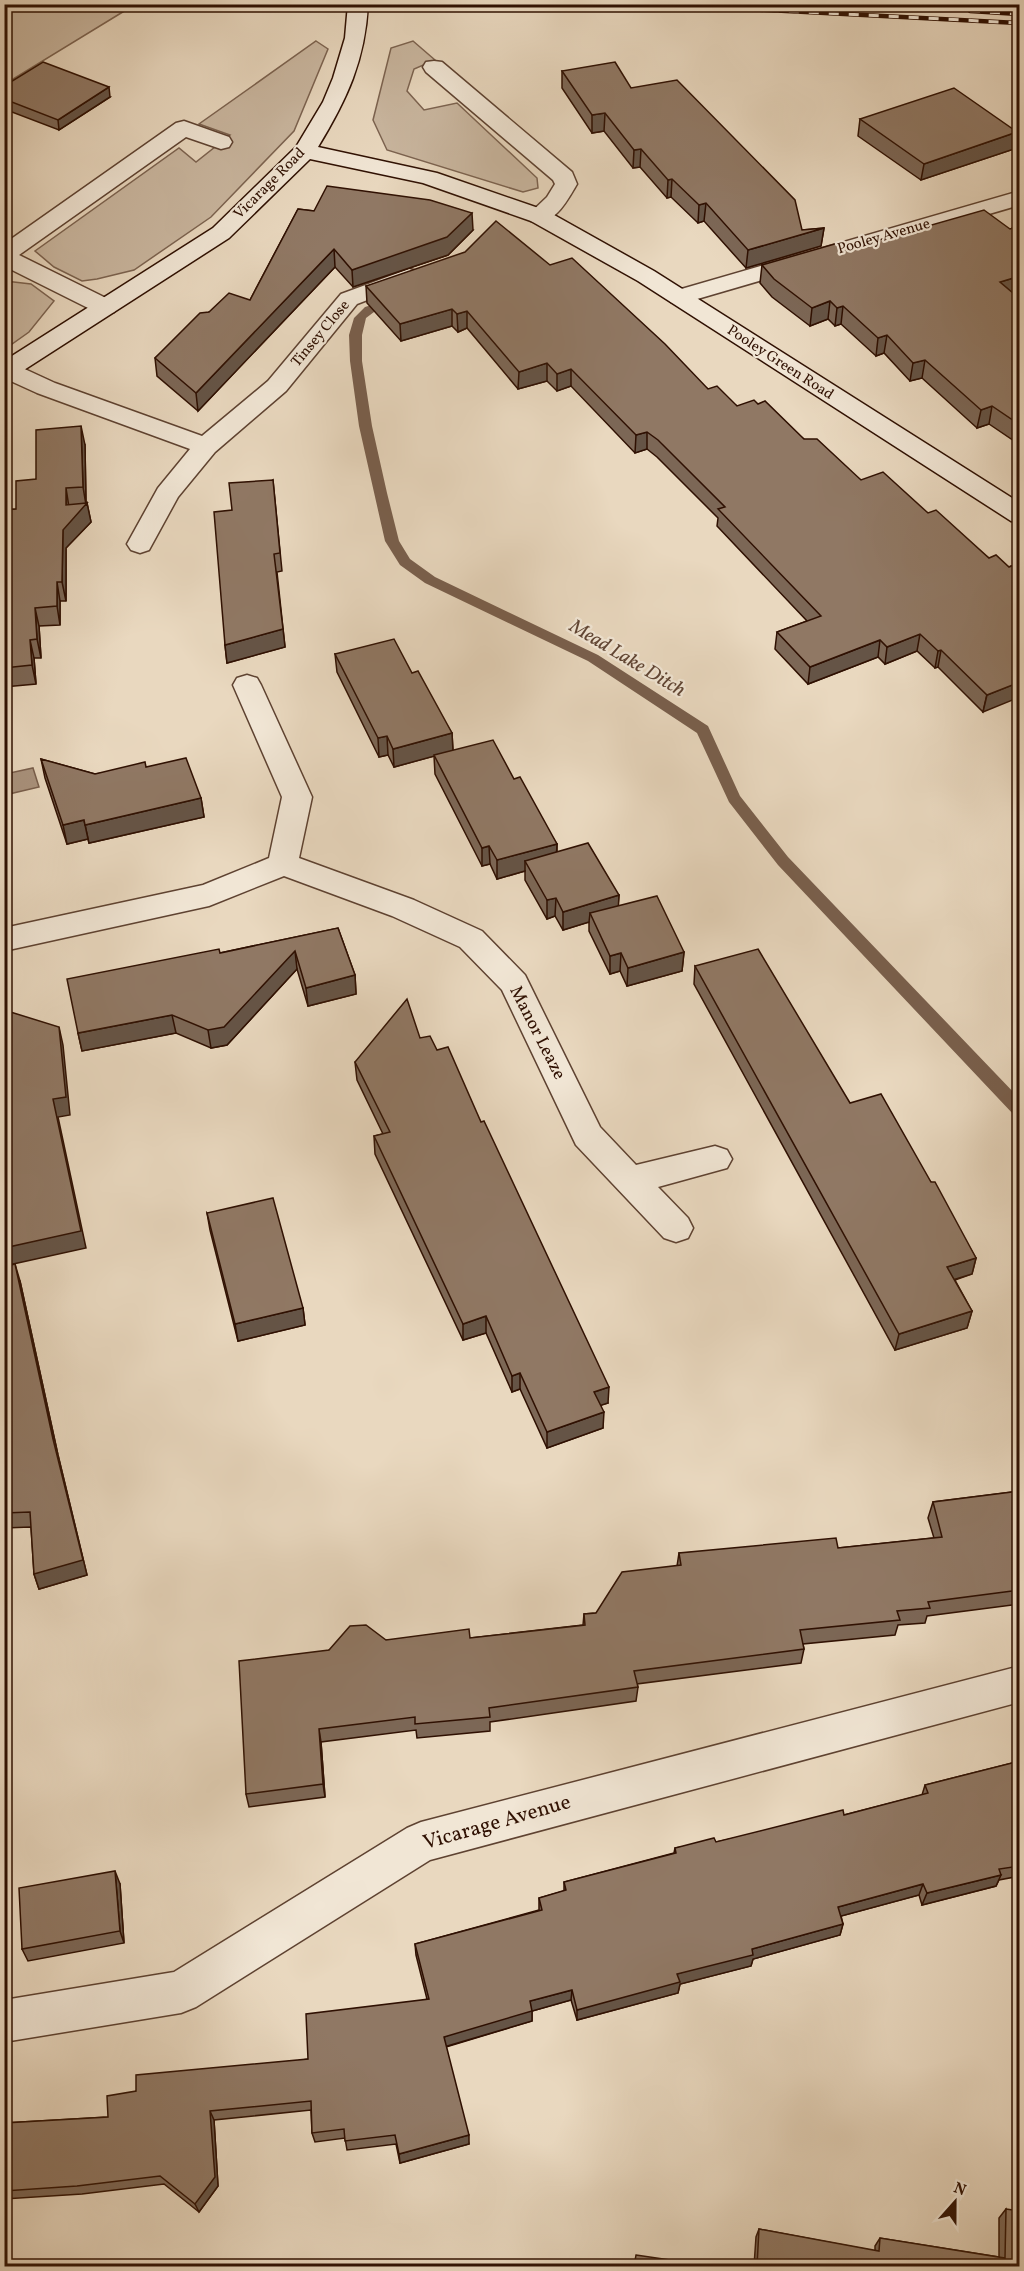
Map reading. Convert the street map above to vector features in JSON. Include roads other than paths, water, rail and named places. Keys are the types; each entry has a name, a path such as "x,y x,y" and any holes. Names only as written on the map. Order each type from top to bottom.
{"street":[{"name":"Vicarage Road","path":"6,371 221,233 304,152 334,102 344,78 356,38 358,4"},
{"path":"434,67 564,177 566,184 563,192 538,216"},
{"path":"426,92 451,82"},
{"path":"105,307 4,256 184,128 221,142"},
{"name":"Pooley Green Road","path":"304,152 429,178 538,216 680,297 1020,515"},
{"name":"Pooley Avenue","path":"680,297 1020,198"},
{"name":"Tinsey Close","path":"140,544 167,494 206,446 277,386 349,299 427,271"},
{"path":"6,371 46,388 206,446"},
{"path":"4,940 209,895 283,864 297,797 247,685"},
{"name":"Manor Leaze","path":"283,864 403,908 471,939 514,983 588,1136 676,1228"},
{"path":"629,1180 715,1159"},
{"name":"Vicarage Avenue","path":"4,2021 181,1992 421,1842 1020,1684"}],"waterway":[{"name":"Mead Lake Ditch","path":"392,303 370,309 360,318 356,335 356,361 359,392 392,541 405,562 430,580 593,658 703,730 734,798 783,861 1020,1110"}],"railway":[{"path":"649,4 1020,23"},
{"path":"970,11 1020,14"}]}
